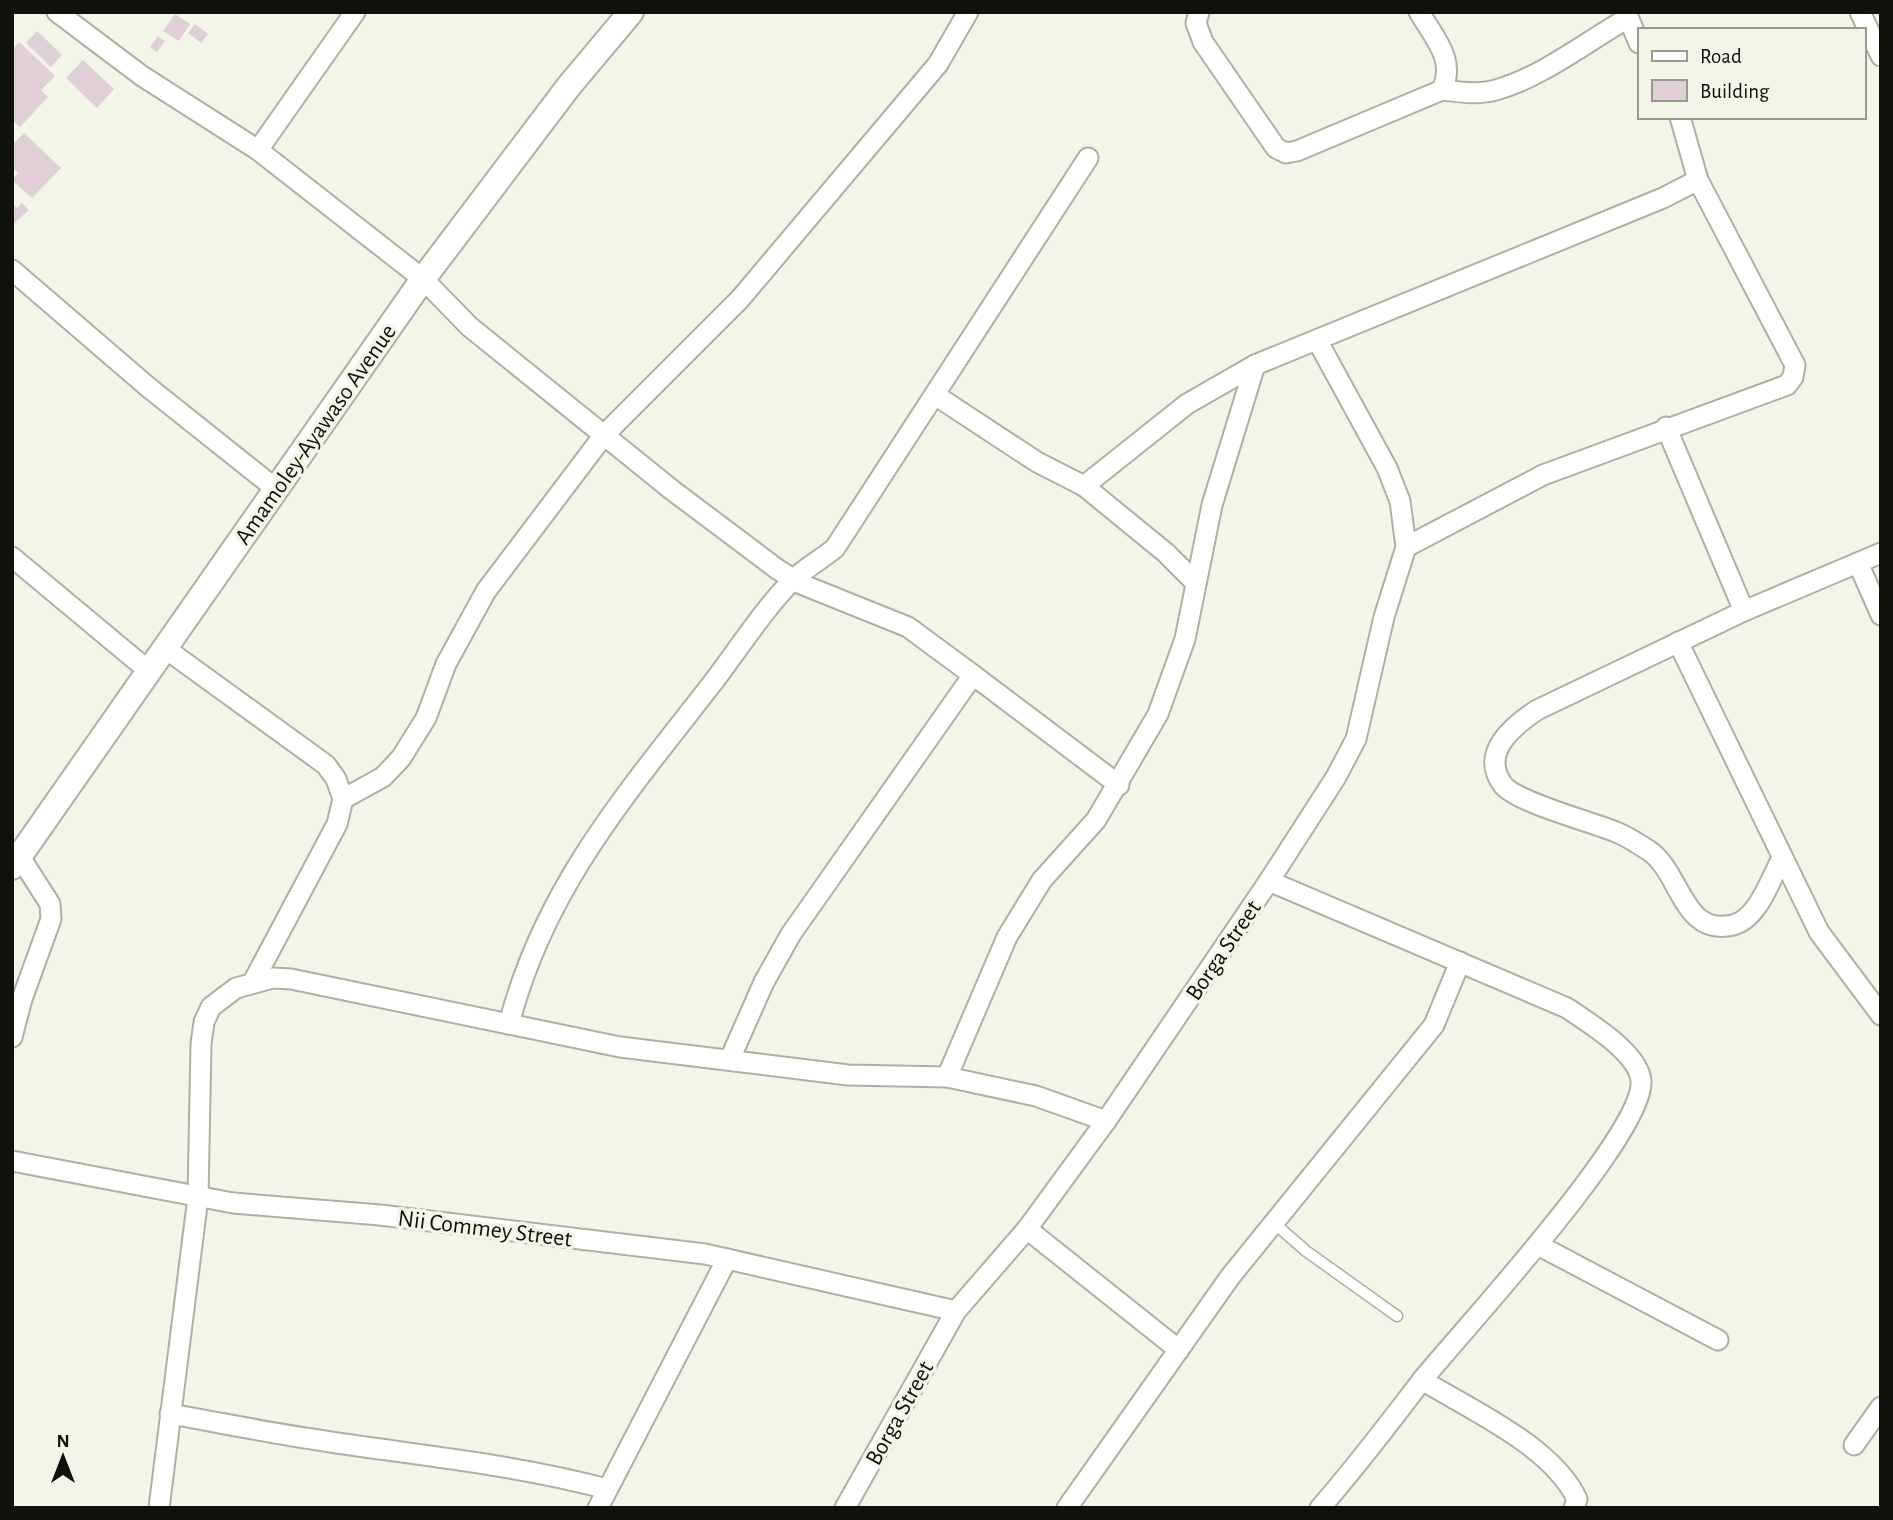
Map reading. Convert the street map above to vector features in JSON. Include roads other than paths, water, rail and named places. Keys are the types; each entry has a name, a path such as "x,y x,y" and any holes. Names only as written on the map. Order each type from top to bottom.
{"street":[{"path":"57,12 142,76 258,150 422,279 470,327 604,436 793,579 908,627 1119,785"},
{"path":"258,150 355,12"},
{"name":"Amamoley-Ayawaso Avenue","path":"16,862 422,279 569,86 631,12"},
{"path":"342,799 383,777 401,758 426,718 446,664 486,591 604,436 740,299 938,64 968,12"},
{"path":"1199,12 1196,23 1203,42 1276,148 1286,153 1297,151 1442,90 1476,93 1495,90 1526,78 1627,15 1638,41"},
{"path":"1419,12 1448,61 1449,76 1442,90"},
{"path":"1860,12 1881,56"},
{"path":"1406,547 1543,475 1666,427 1787,385 1793,377 1795,365 1698,180 1681,119"},
{"path":"509,1024 521,979 541,930 575,869 624,797 793,579 835,548 1088,158"},
{"path":"1084,486 1187,404 1255,365 1663,198 1698,180"},
{"path":"12,270 148,387 276,489"},
{"name":"Borga Street","path":"845,1508 956,1311 1027,1229 1107,1121 1269,881 1336,777 1356,739 1384,617 1406,547 1400,501 1387,468 1317,340"},
{"path":"947,1077 1007,937 1042,880 1096,820 1119,785 1158,714 1185,639 1212,505 1255,365"},
{"path":"935,396 1037,462 1084,486 1166,553 1195,582"},
{"path":"1666,427 1744,611"},
{"path":"1782,858 1748,918 1733,925 1712,925 1696,919 1652,853 1619,833 1522,798 1503,786 1495,768 1497,747 1511,727 1537,710 1744,611 1881,553"},
{"path":"12,557 150,672"},
{"path":"1858,563 1881,615"},
{"path":"1678,642 1819,932 1881,1015"},
{"path":"166,649 308,749 337,779 342,799 337,824 253,982"},
{"path":"730,1059 764,982 791,934 973,675"},
{"path":"12,1037 22,999 51,919 50,904 16,862"},
{"path":"1269,881 1567,1008 1610,1037 1633,1063 1642,1080 1639,1099 1627,1125 1538,1245 1422,1381 1365,1458 1320,1508"},
{"path":"1068,1508 1230,1277 1434,1025 1460,962"},
{"path":"159,1508 198,1196 201,1044 204,1022 211,1007 220,998 253,982 273,978 304,981 620,1048 848,1075 947,1077 1036,1096 1107,1121"},
{"name":"Nii Commey Street","path":"12,1161 233,1203 545,1234 727,1259 956,1311"},
{"path":"1027,1229 1179,1350"},
{"path":"1538,1245 1718,1340"},
{"path":"598,1508 727,1259"},
{"path":"1422,1381 1547,1459 1570,1486 1577,1499 1574,1508"},
{"path":"1854,1445 1881,1407"},
{"path":"170,1414 312,1439 471,1460 558,1476 607,1489"}],"lane":[{"path":"1274,1223 1306,1251 1396,1315"}]}
